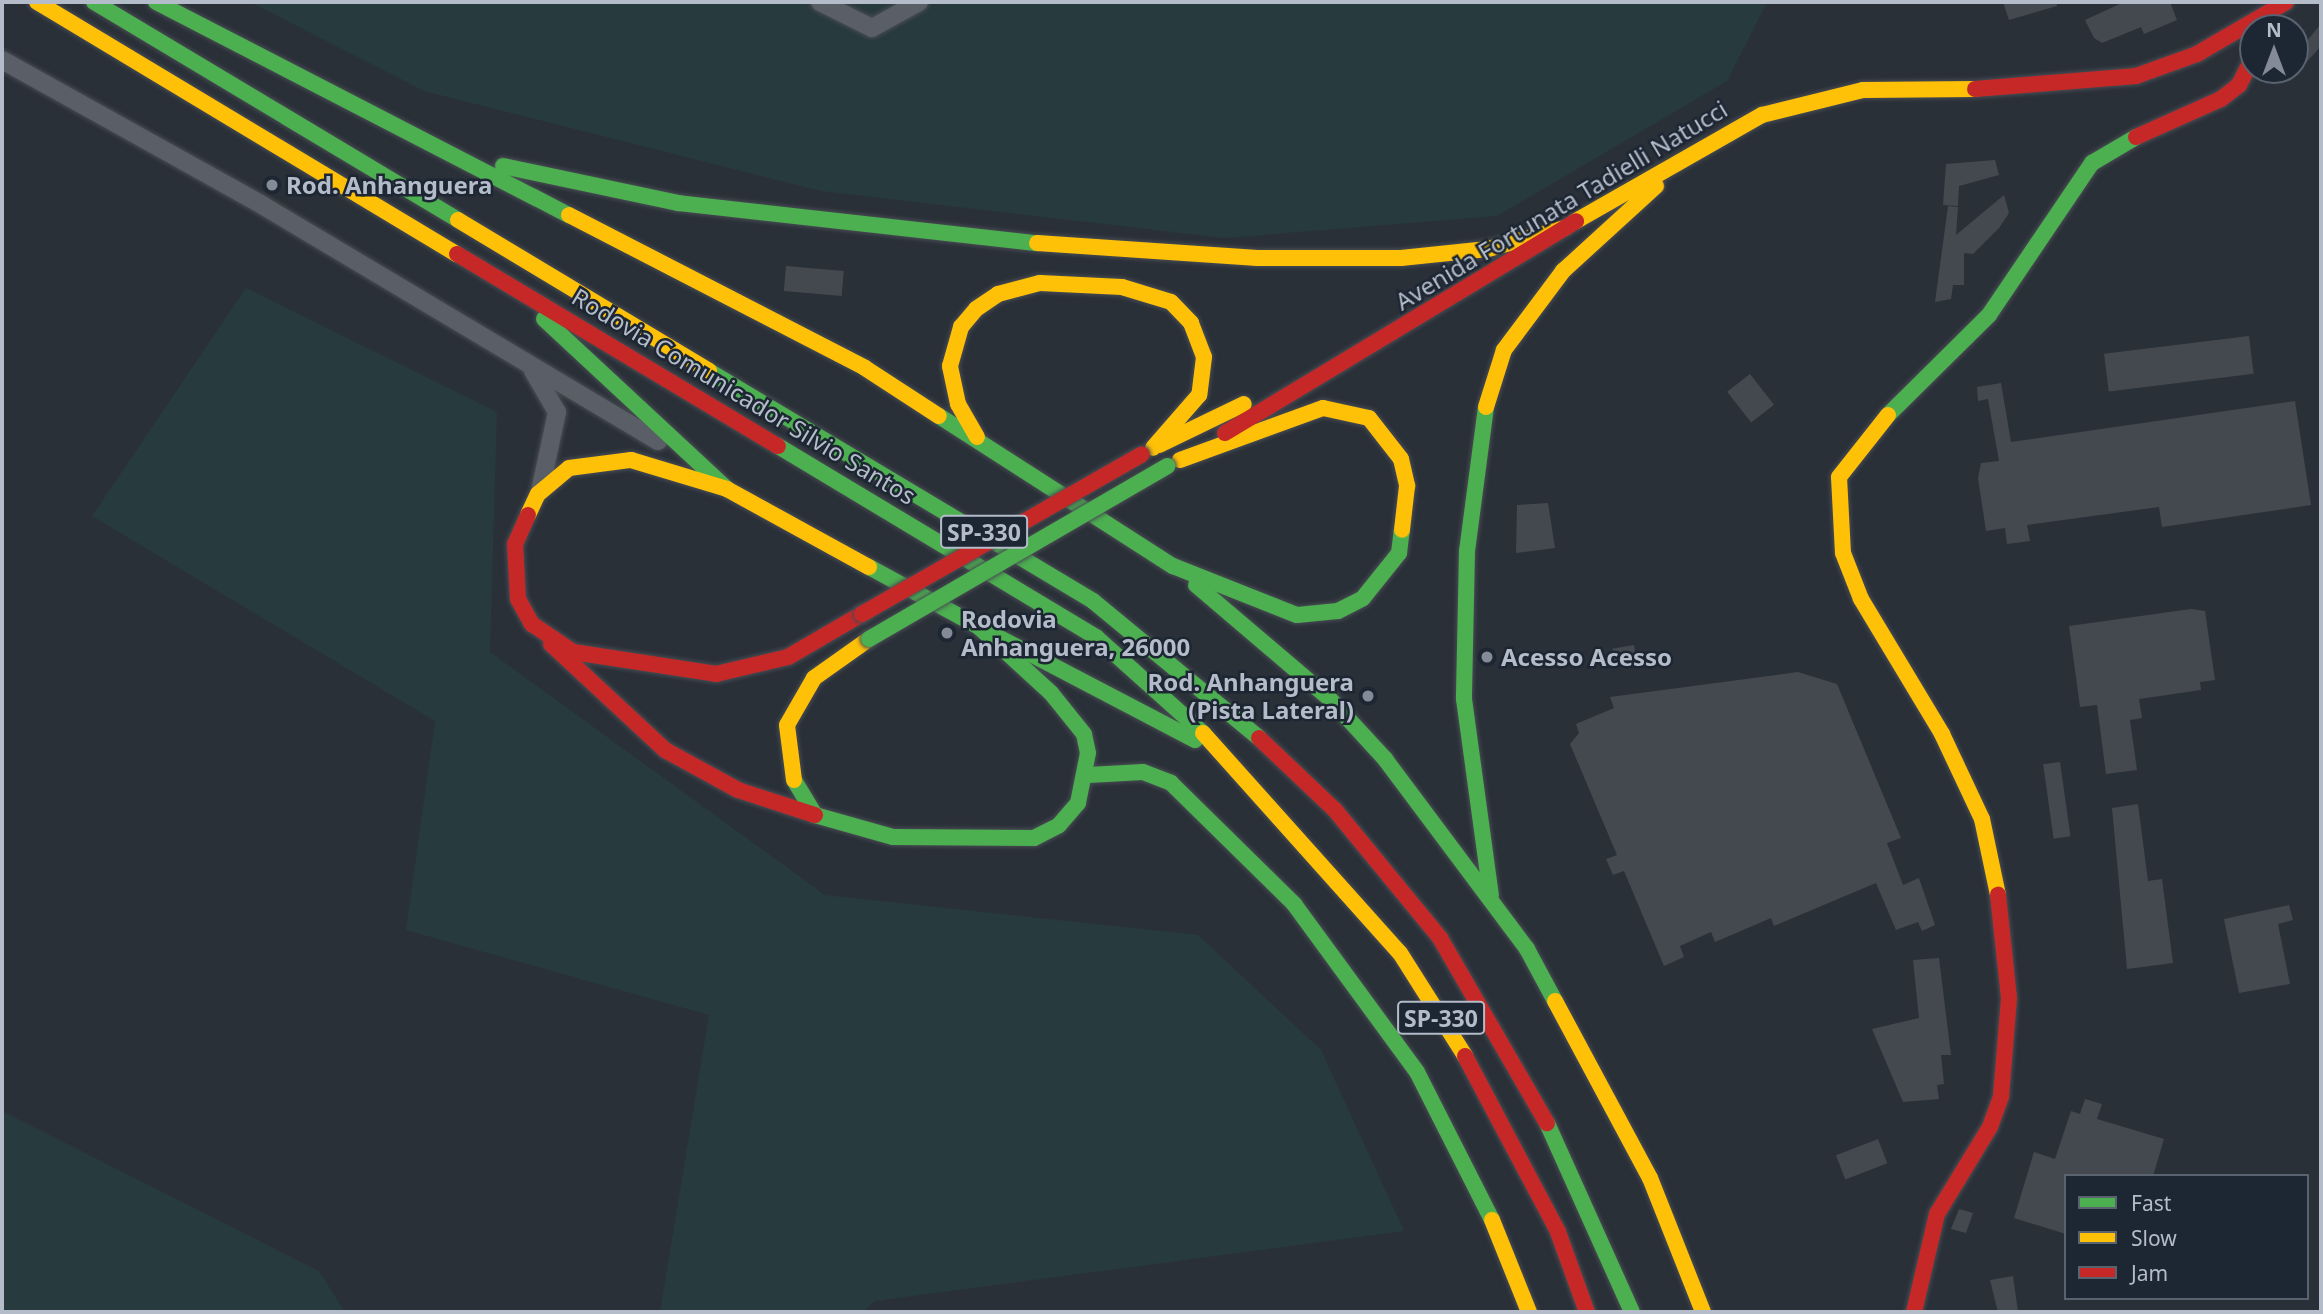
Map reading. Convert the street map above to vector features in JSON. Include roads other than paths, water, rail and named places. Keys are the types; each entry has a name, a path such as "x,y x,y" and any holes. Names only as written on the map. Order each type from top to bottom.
{"main road":[{"name":"Rodovia Comunicador Silvio Santos","path":"37,2 1096,637 1234,761 1400,953 1466,1058 1558,1232 1587,1312"},
{"name":"Rodovia Comunicador Silvio Santos","path":"93,2 1082,593 1255,734 1335,810 1440,938 1544,1117 1632,1312"},
{"path":"156,2 865,368 1173,566 1338,707 1385,759 1492,901 1576,1031 1650,1178 1703,1312"},
{"name":"Avenida Fortunata Tadielli Natucci","path":"1174,463 1701,145 1762,115 1863,90 2033,88 2136,76 2197,54 2282,4"},
{"path":"1914,1312 1937,1214 1990,1127 2001,1096 2009,998 2000,905 1982,819 1942,734 1861,599 1843,553 1839,477 1859,444 1989,315 2092,163 2109,149 2221,99 2240,84"},
{"path":"1492,901 1464,699 1468,551 1488,389 1504,350 1563,271 1701,145"},
{"path":"449,152 678,203 945,236 1257,258 1401,258 1488,249 1565,228"},
{"path":"493,273 727,489"},
{"path":"978,439 958,404 950,366 961,327 976,309 998,294 1040,283 1122,287 1171,302 1191,323 1203,357 1199,395 1147,451"},
{"name":"Avenida Fortunata Tadielli Natucci","path":"546,638 619,664 716,674 788,657 1147,451 1384,336"},
{"path":"815,815 797,793 786,756 787,726 814,678 869,639 1174,463 1285,418 1344,408 1383,430 1401,459 1406,522 1399,553 1363,598 1316,616 1267,608 1173,566"},
{"path":"979,627 1070,715 1084,734 1088,775 1078,803 1059,825 1034,838 893,837 738,790 665,750 612,707 546,638 518,599 513,573 514,544 538,494 569,468 593,460 631,460 727,489 979,627 1234,761"},
{"path":"1088,775 1143,772 1171,783 1294,904 1417,1072 1477,1182 1529,1312"}],"street":[{"path":"820,2 872,28 919,2"},
{"path":"2,60 262,205 529,365 698,462"},
{"path":"529,365 557,412 538,494"}],"place":[{"name":"Rod. Anhanguera","path":"272,185"},
{"name":"Rodovia Anhanguera, 26000","path":"947,633"},
{"name":"Acesso Acesso","path":"1487,657"},
{"name":"Rod. Anhanguera (Pista Lateral)","path":"1368,696"}]}
